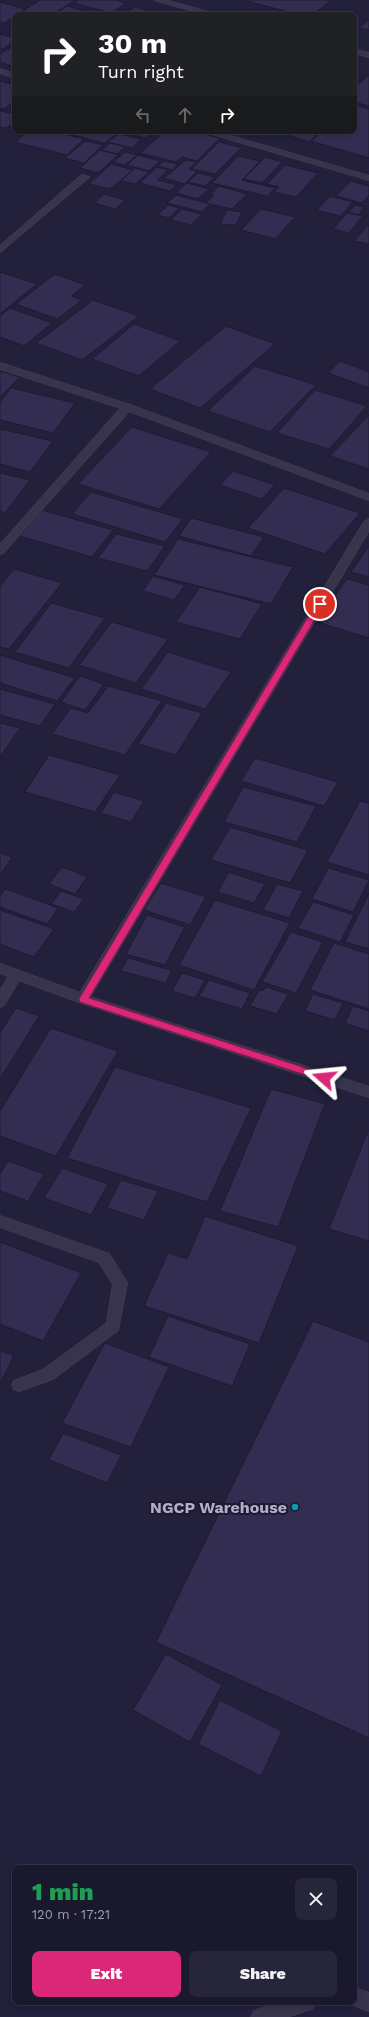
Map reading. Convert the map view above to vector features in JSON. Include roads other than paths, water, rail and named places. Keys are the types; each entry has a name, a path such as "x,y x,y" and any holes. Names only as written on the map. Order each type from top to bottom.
{"street":[{"path":"157,0 204,12"},
{"path":"357,52 369,55"},
{"path":"0,71 12,75"},
{"path":"216,134 369,178"},
{"path":"0,250 86,177"},
{"path":"0,366 127,407 369,497"},
{"path":"0,551 127,407"},
{"path":"83,999 369,522"},
{"path":"0,968 83,999 369,1092"},
{"path":"0,1002 16,974"},
{"path":"0,1221 104,1258 120,1283 113,1326 48,1375 19,1385"},
{"path":"357,1998 369,2002"},
{"path":"260,2017 298,2005"}],"place":[{"name":"NGCP Warehouse","path":"295,1507"}]}
